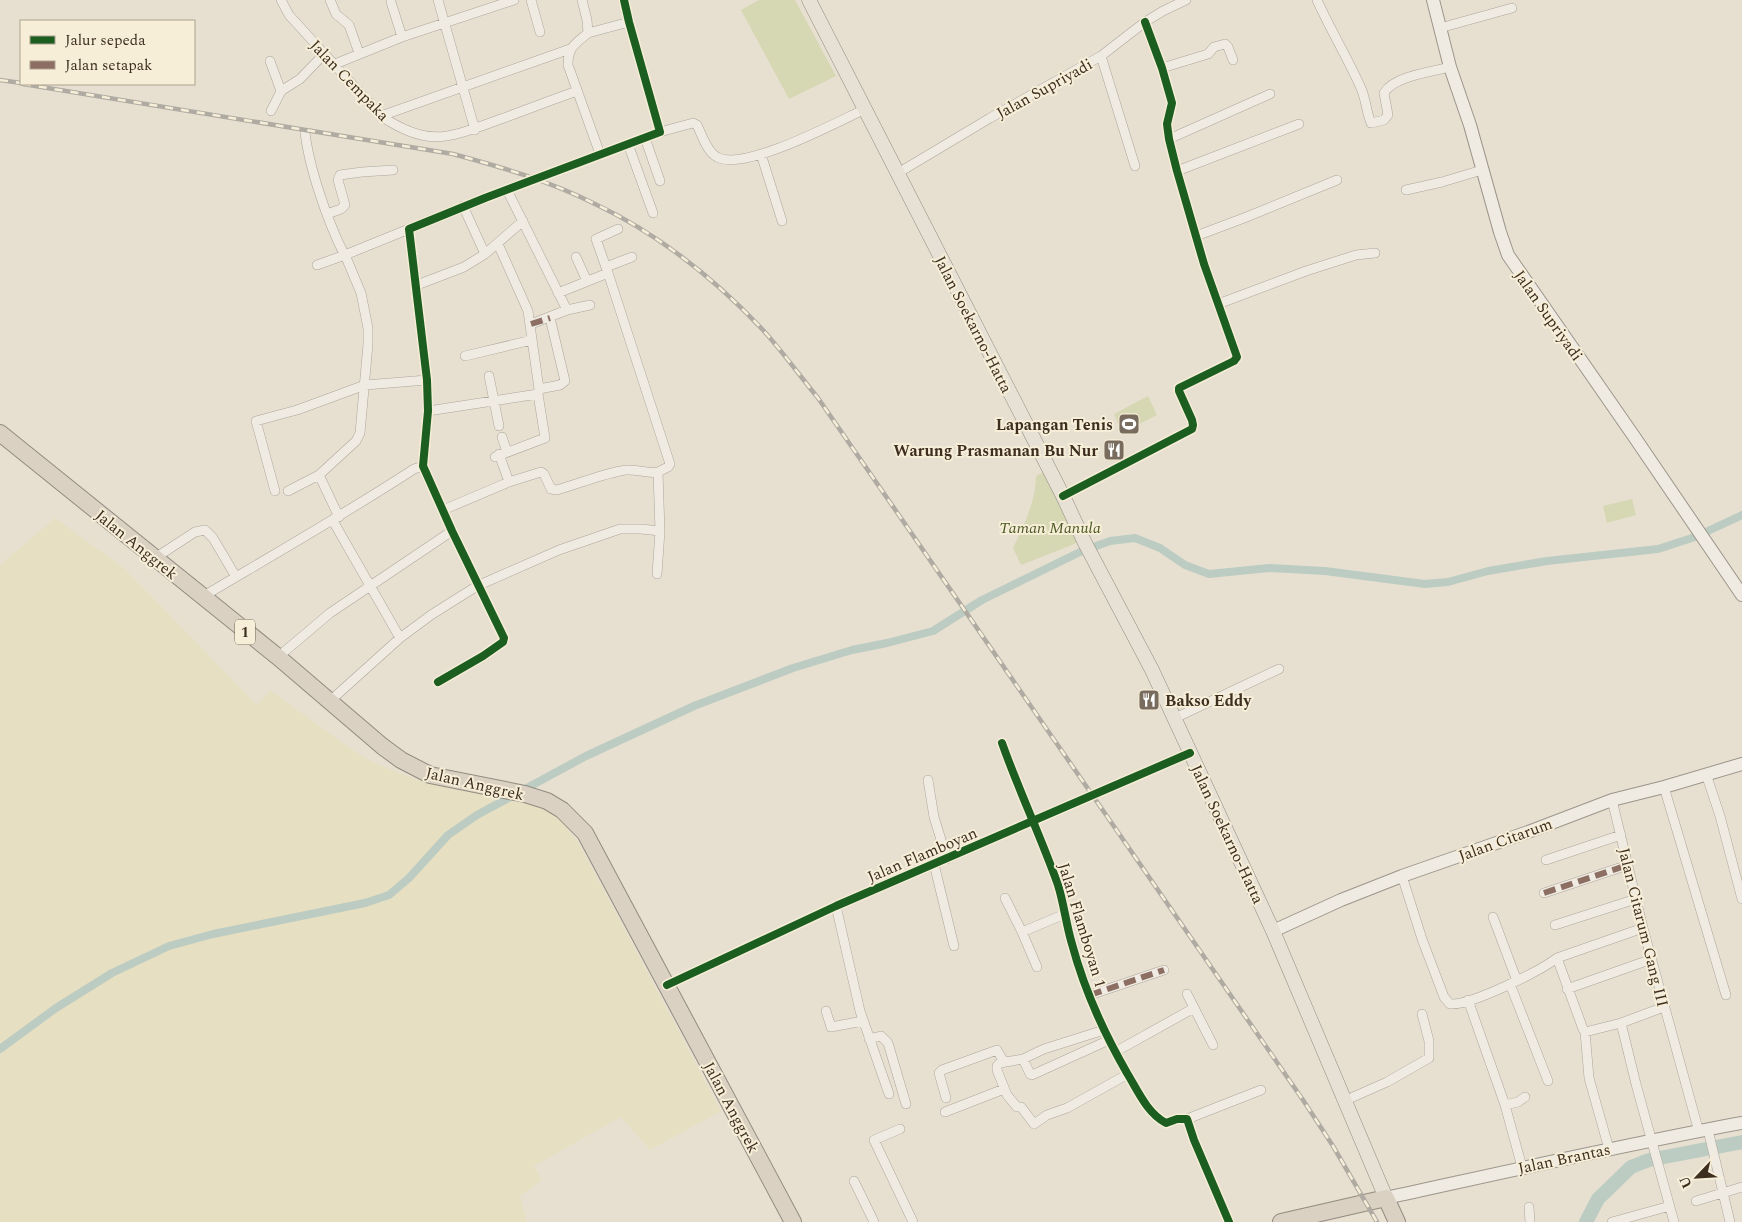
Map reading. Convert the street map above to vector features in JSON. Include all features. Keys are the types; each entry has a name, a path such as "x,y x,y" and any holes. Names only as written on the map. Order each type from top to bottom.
{"highway":[{"name":"Jalan Anggrek","path":"0,433 202,598 278,657 401,760 422,772 438,777 517,792 546,801 562,810 585,834 793,1222"},
{"path":"1281,1222 1386,1198"},
{"name":"Jalan Soekarno-Hatta","path":"1386,1198 1397,1222"}],"main road":[{"name":"Jalan Soekarno-Hatta","path":"809,0 1063,496 1092,557 1131,628 1175,718 1273,931 1386,1198"},
{"name":"Jalan Supriyadi","path":"1433,0 1450,67 1470,124 1508,255 1742,595"},
{"name":"Jalan Citarum","path":"1273,931 1402,876 1528,832 1612,800 1742,764"},
{"name":"Jalan Brantas","path":"1386,1198 1522,1166 1609,1149 1653,1145 1742,1123"}],"street":[{"name":"Jalan Cempaka","path":"281,0 289,15 381,116 398,128 408,132 434,137 447,137 475,130 577,91"},
{"path":"330,0 336,14 350,25 359,53"},
{"path":"438,0 475,130"},
{"path":"335,64 359,53 444,23 487,4 514,0"},
{"path":"530,0 540,32"},
{"path":"582,0 588,33"},
{"path":"624,0 660,132"},
{"name":"Jalan Supriyadi","path":"893,164 990,118 1101,56 1145,22 1186,0"},
{"path":"1317,0 1359,83 1371,123 1384,120 1388,115 1384,93 1390,86 1403,79 1450,67"},
{"path":"391,2 402,37"},
{"path":"1440,28 1512,8"},
{"path":"381,116 570,49 588,33 629,22"},
{"path":"1063,496 1192,428 1194,424 1179,388 1237,359 1196,236 1177,171 1169,139 1168,116 1172,103 1162,68 1145,22"},
{"path":"1162,68 1208,54 1214,47 1224,44 1233,60"},
{"path":"570,49 568,66 600,154"},
{"path":"271,111 281,91 300,79 325,53"},
{"path":"1101,56 1135,166"},
{"path":"270,61 281,91"},
{"path":"1169,139 1270,94"},
{"path":"317,265 345,256 463,206 660,132 693,123 697,125 710,151 717,157 732,159 761,154 790,144 865,109"},
{"path":"1177,171 1299,124"},
{"path":"288,491 318,475 359,437 362,426 368,344 366,315 361,293 316,185 305,133"},
{"path":"645,138 660,181"},
{"path":"628,144 653,213"},
{"path":"761,154 782,221"},
{"path":"327,214 341,209 345,205 338,180 340,175 393,170"},
{"path":"1406,190 1482,170"},
{"path":"1196,236 1337,180"},
{"path":"507,190 567,310"},
{"path":"463,206 485,254"},
{"path":"417,285 464,266 485,254 523,221"},
{"path":"443,510 509,482 543,472 551,489 557,490 626,470 639,470 651,474 668,468 670,464 596,239 618,229"},
{"path":"409,230 417,285 428,411 423,466 477,586 504,638 503,642 483,656 438,682"},
{"path":"498,244 528,311 545,438 500,454"},
{"path":"1218,304 1306,270 1356,255 1375,253"},
{"path":"576,257 587,281"},
{"path":"558,293 587,281 632,257"},
{"path":"531,324 567,310 590,305"},
{"path":"428,411 493,402 539,392 560,385 565,381 550,318"},
{"path":"465,356 532,340"},
{"path":"488,376 499,426"},
{"path":"275,492 256,421 297,410 365,385 426,380"},
{"path":"502,437 500,454 509,482"},
{"path":"202,598 336,519 414,469 423,466"},
{"path":"657,574 660,531 658,472"},
{"path":"318,475 336,519 400,638"},
{"path":"330,701 400,638 431,615 477,586 559,550 620,529 660,531"},
{"path":"155,558 195,532 205,530 213,538 236,577"},
{"path":"278,657 330,613 452,531"},
{"path":"1175,718 1278,669"},
{"name":"Jalan Flamboyan 1","path":"1002,743 1016,784 1057,882 1072,944 1108,1040 1151,1112 1168,1123 1180,1118 1187,1119 1261,1090"},
{"name":"Jalan Flamboyan","path":"667,985 836,906 1190,753"},
{"path":"1706,774 1720,816 1742,899"},
{"path":"928,780 935,822 947,858"},
{"path":"1664,787 1726,995"},
{"name":"Jalan Citarum Gang III","path":"1612,800 1664,1008 1677,1054 1713,1153 1730,1222"},
{"path":"1546,860 1621,836"},
{"path":"934,864 954,946"},
{"path":"1544,893 1628,865"},
{"path":"1402,876 1422,939 1444,997 1450,1004 1468,1000 1514,983 1556,958 1643,928"},
{"path":"1005,898 1037,967"},
{"path":"1555,925 1636,899"},
{"path":"836,906 863,1020 889,1094"},
{"path":"1022,932 1065,914"},
{"path":"1493,917 1548,1081"},
{"path":"1556,958 1585,1032 1590,1078 1609,1149"},
{"path":"1567,989 1652,959"},
{"path":"1090,995 1164,970"},
{"path":"1187,994 1213,1045"},
{"path":"1468,1000 1505,1105 1522,1166"},
{"path":"1115,1052 1194,1008"},
{"path":"1585,1032 1621,1023 1664,1008"},
{"path":"826,1011 831,1027 863,1020"},
{"path":"1344,1101 1387,1082 1429,1058 1429,1041 1422,1014"},
{"path":"1621,1023 1674,1222"},
{"path":"1104,1030 1052,1046 1024,1059 1004,1062 997,1066 1004,1089 1034,1124 1047,1115 1067,1108 1128,1074"},
{"path":"869,1038 881,1036 888,1043 906,1104"},
{"path":"1024,1059 1032,1075 1108,1040"},
{"path":"946,1098 939,1076 940,1071 997,1050 1004,1062"},
{"path":"945,1112 1004,1089"},
{"path":"1505,1105 1518,1102 1525,1097"},
{"path":"1187,1119 1229,1222"},
{"path":"900,1129 874,1140 913,1222"},
{"path":"854,1181 874,1222"},
{"path":"1696,1201 1742,1187"},
{"path":"1612,1222 1628,1220 1670,1206"},
{"path":"1529,1207 1530,1222"}],"shaded area":[{"path":"55,518 125,569 257,705 270,690 347,746 369,760 387,768 415,779 536,803 559,817 578,842 721,1111 650,1150 621,1117 534,1166 542,1180 520,1196 527,1222 0,1222 0,565"}],"green space":[{"path":"759,0 795,0 836,76 789,99 741,10"},
{"name":"Lapangan Tenis","path":"1148,396 1157,415 1122,433 1114,414"},
{"name":"Taman Manula","path":"1049,469 1083,539 1021,565 1013,548 1032,504 1036,476"},
{"path":"1632,499 1636,515 1607,523 1603,506"}],"waterway":[{"path":"0,1049 56,1008 112,973 169,946 213,934 365,903 389,895 409,878 448,835 477,815 586,756 694,706 793,668 852,650 933,631 982,600 1080,552 1110,541 1135,538 1160,548 1185,565 1209,574 1269,568 1325,571 1425,584 1448,582 1488,571 1547,561 1658,549 1695,537 1742,515"},
{"path":"1586,1222 1598,1199 1631,1167 1649,1160 1742,1142"}],"railway":[{"path":"0,80 20,83"},
{"path":"29,85 453,154 507,169 576,195 617,215 640,228 705,275 763,330 818,398 1303,1100 1333,1146 1377,1222"}],"marked path":[{"path":"531,324 550,318"},
{"path":"1544,893 1628,865"},
{"path":"1090,995 1164,970"}],"cycle path":[{"path":"438,682 483,656 503,642 504,638 423,466 428,411 427,380 409,229 485,198 660,132 624,0"},
{"path":"1063,496 1192,429 1192,420 1179,388 1234,361 1237,357 1204,264 1177,171 1167,124 1172,103 1162,68 1145,22"},
{"path":"1002,743 1058,885 1077,961 1103,1026 1139,1094 1153,1114 1166,1123 1177,1119 1187,1119 1229,1222"},
{"path":"667,985 836,906 1190,753"}],"place":[{"name":"Lapangan Tenis","path":"1129,424"},
{"name":"Warung Prasmanan Bu Nur","path":"1114,450"},
{"name":"Bakso Eddy","path":"1149,700"}]}
